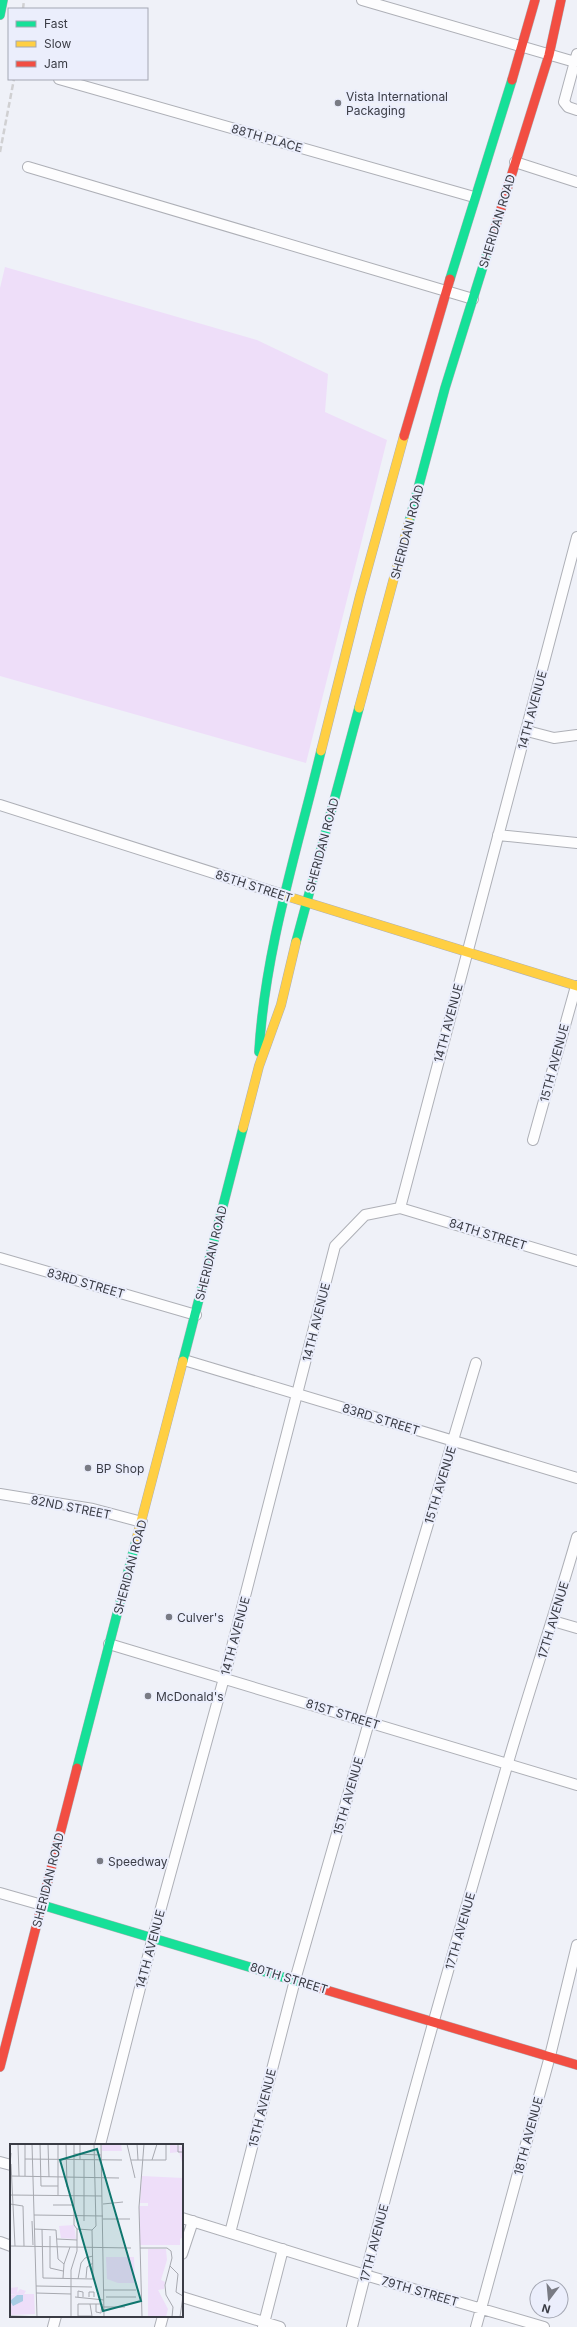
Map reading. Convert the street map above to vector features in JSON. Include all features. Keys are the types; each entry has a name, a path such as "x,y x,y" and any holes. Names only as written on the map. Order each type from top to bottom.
{"main road":[{"path":"0,15 3,0"},
{"name":"SHERIDAN ROAD","path":"259,1066 260,1020 272,941 312,790 368,563 419,378 522,47 535,0"},
{"name":"SHERIDAN ROAD","path":"0,2067 109,1644 196,1315 259,1066 281,1005 306,902 443,395 548,55 561,0"},
{"name":"85TH STREET","path":"283,895 576,986"},
{"name":"80TH STREET","path":"42,1905 577,2065"}],"street":[{"path":"362,0 548,55 576,58 564,102 568,108 577,110"},
{"name":"88TH PLACE","path":"62,80 474,198"},
{"path":"515,162 577,182"},
{"path":"28,167 447,290 473,299"},
{"name":"14TH AVENUE","path":"100,2144 153,1937 224,1678 335,1246 365,1215 400,1208 577,537"},
{"path":"527,731 554,738 577,735"},
{"name":"85TH STREET","path":"0,805 283,895"},
{"path":"498,835 577,843"},
{"name":"15TH AVENUE","path":"533,1140 576,986"},
{"name":"84TH STREET","path":"400,1208 577,1260"},
{"name":"83RD STREET","path":"0,1258 196,1315"},
{"name":"83RD STREET","path":"184,1360 577,1478"},
{"name":"15TH AVENUE","path":"230,2233 295,1980 369,1722 476,1363"},
{"name":"82ND STREET","path":"0,1494 93,1509 142,1522"},
{"name":"17TH AVENUE","path":"352,2327 434,2022 508,1764 553,1621 577,1537"},
{"path":"553,1621 577,1628"},
{"name":"81ST STREET","path":"109,1644 577,1785"},
{"name":"80TH STREET","path":"0,1893 42,1905"},
{"name":"18TH AVENUE","path":"476,2327 550,2056 577,1945"},
{"path":"0,2162 10,2165"},
{"name":"79TH STREET","path":"183,2218 365,2275 544,2327"},
{"path":"183,2251 193,2222"},
{"path":"0,2242 10,2246"},
{"path":"263,2325 283,2249"},
{"path":"183,2297 263,2325 280,2327"},
{"path":"53,2327 56,2317"},
{"path":"160,2327 163,2317"}],"shaded area":[{"path":"5,267 257,340 328,374 325,412 387,440 306,763 0,676 0,288"}],"railway":[{"path":"23,8 24,0"},
{"path":"0,152 14,80"}],"traffic: fast":[{"path":"0,15 3,0"},
{"path":"450,279 512,80"},
{"path":"409,522 445,388 490,244"},
{"path":"296,942 359,708"},
{"path":"259,1052 262,1014 275,938 292,863 321,751"},
{"path":"183,1361 243,1128"},
{"path":"77,1768 136,1541"},
{"path":"42,1905 316,1987"}],"traffic: slow":[{"path":"321,751 360,596 404,436"},
{"path":"359,708 409,522"},
{"path":"283,895 577,986"},
{"path":"243,1128 259,1066 281,1005 296,942"},
{"path":"136,1541 183,1361"}],"traffic: jam":[{"path":"512,80 535,0"},
{"path":"490,244 549,55 561,0"},
{"path":"404,436 450,279"},
{"path":"0,2067 77,1768"},
{"path":"316,1987 577,2065"}],"place":[{"name":"Vista International Packaging","path":"338,103"},
{"name":"BP Shop","path":"88,1468"},
{"name":"Culver's","path":"169,1617"},
{"name":"McDonald's","path":"148,1696"},
{"name":"Speedway","path":"100,1861"}]}
